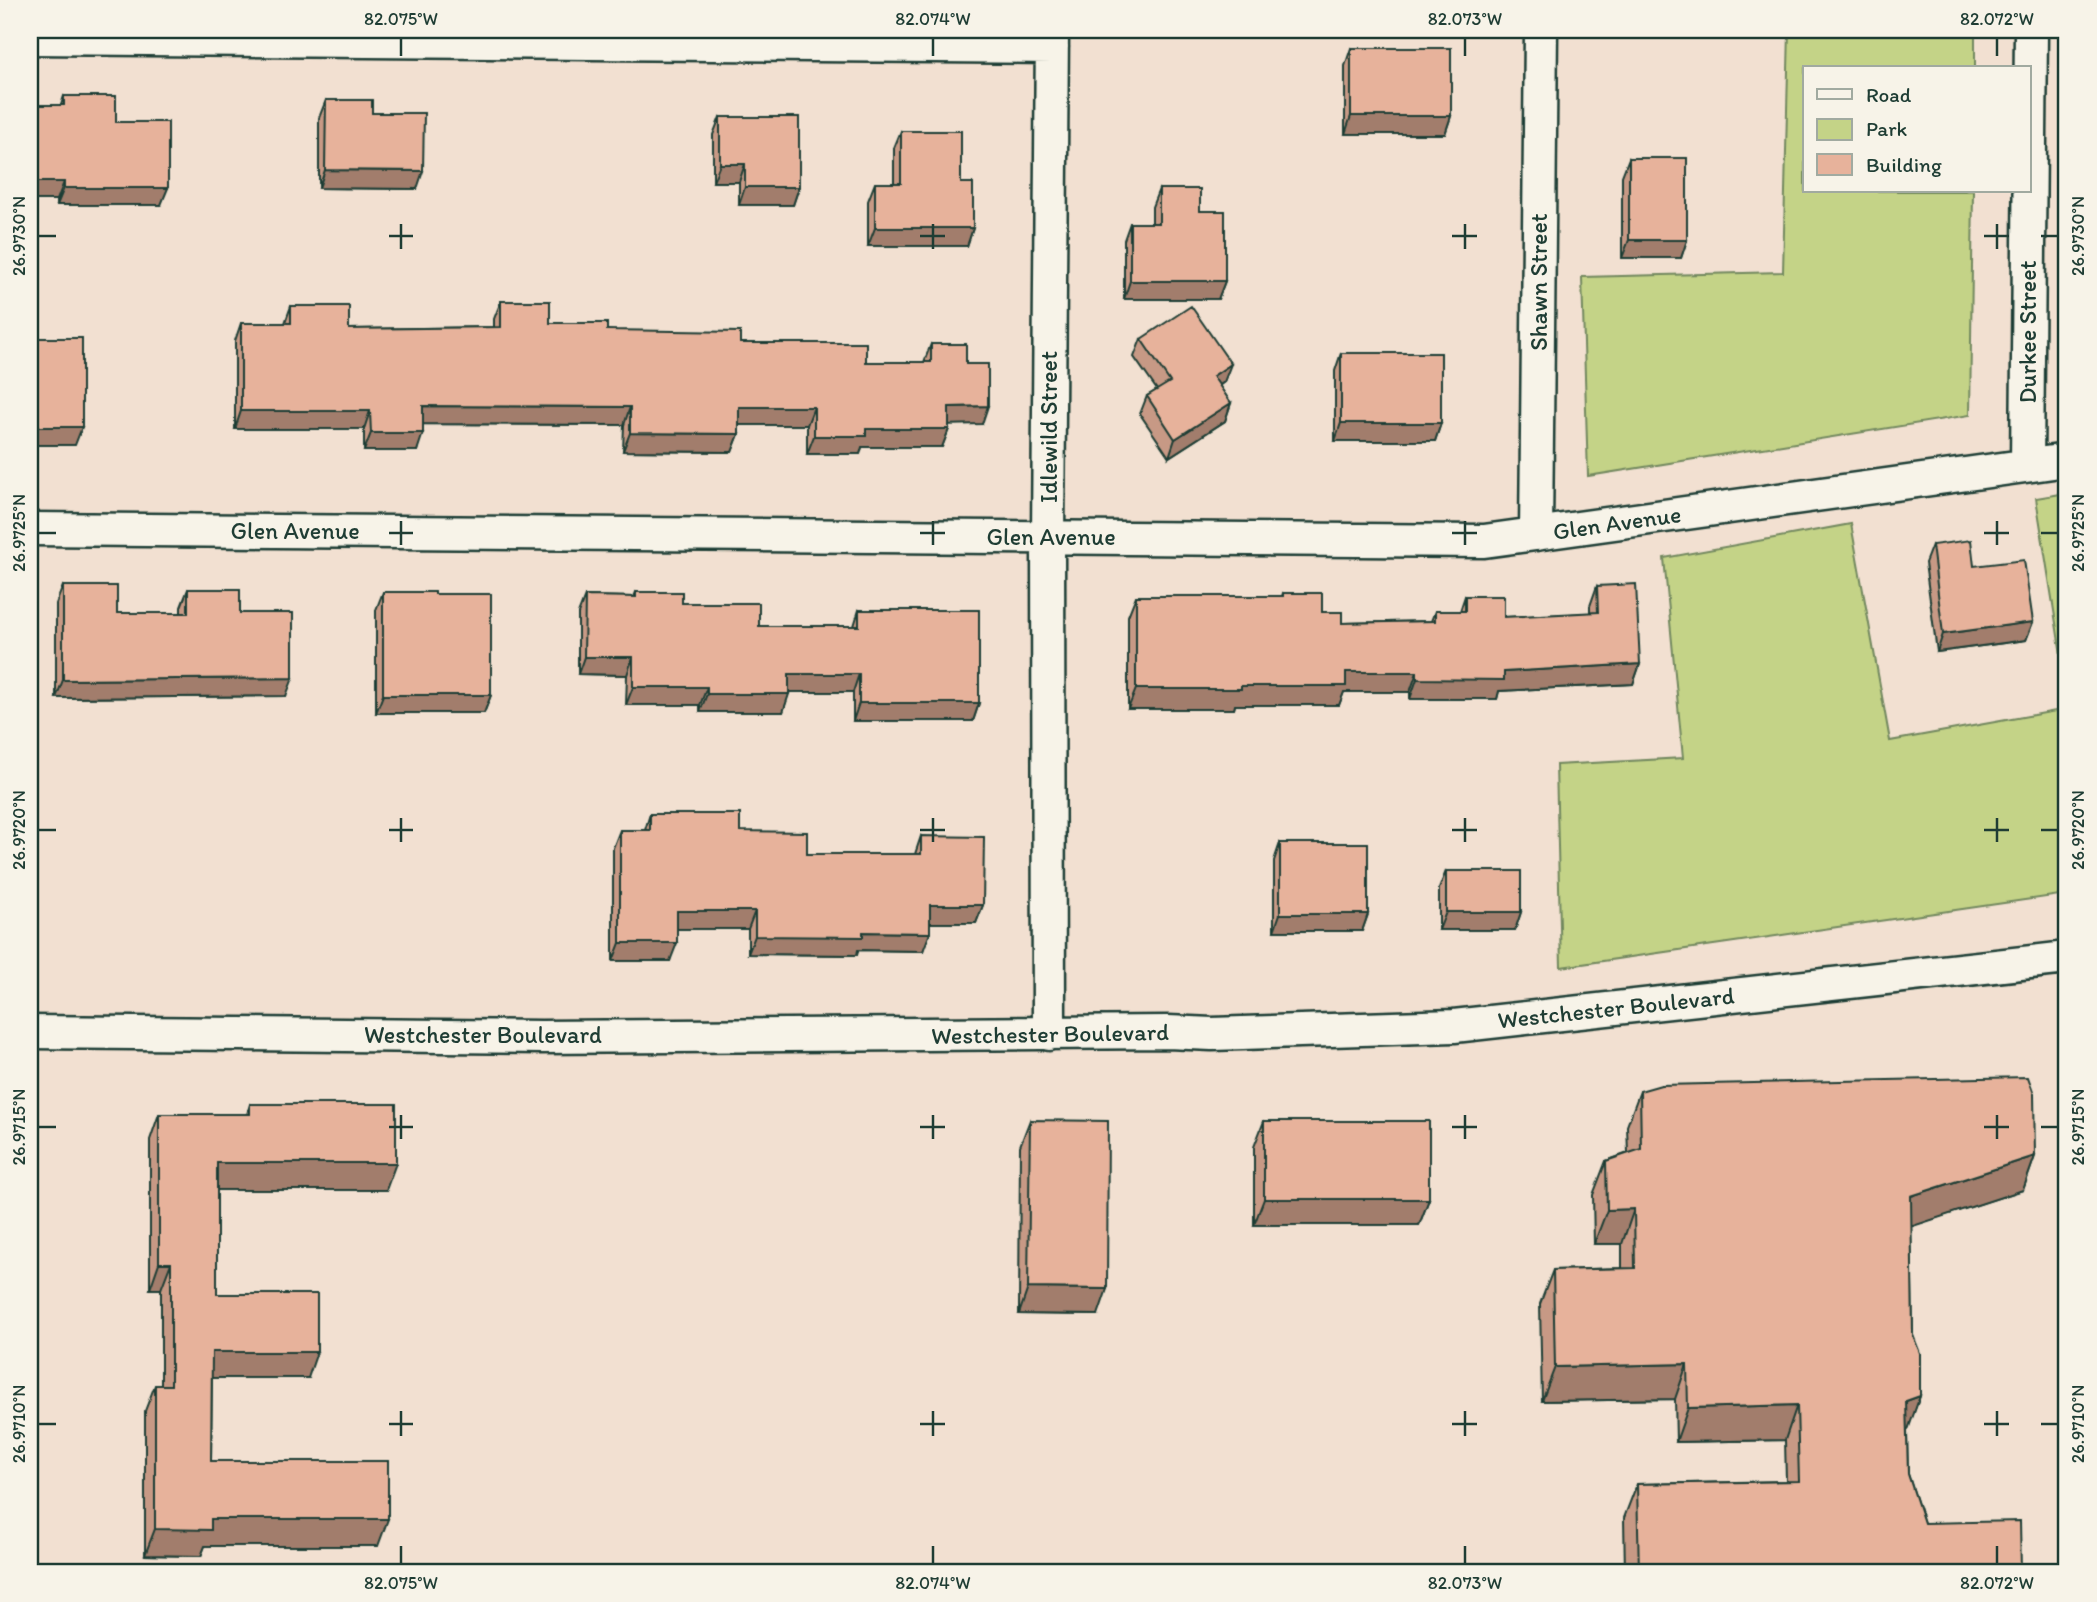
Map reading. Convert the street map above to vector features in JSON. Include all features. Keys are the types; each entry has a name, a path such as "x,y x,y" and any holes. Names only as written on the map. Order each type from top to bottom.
{"street":[{"name":"Shawn Street","path":"1536,534 1541,30"},
{"name":"Durkee Street","path":"2030,139 2031,30"},
{"path":"30,38 1052,38"},
{"name":"Idlewild Street","path":"1049,1034 1048,537 1052,38"},
{"name":"Durkee Street","path":"2027,466 2030,192"},
{"name":"Glen Avenue","path":"30,529 1484,541 2067,460"},
{"name":"Westchester Boulevard","path":"30,1032 541,1037 1168,1032 1212,1034 1454,1026 2067,958"}],"green space":[{"path":"1485,30 1485,32 1285,32"},
{"path":"1789,30 1975,30 1975,66 1803,66 1803,192 1973,192 1970,415 1588,476 1582,277 1783,272"},
{"path":"2067,493 2067,692 2036,498"},
{"path":"1851,524 1890,741 2067,709 2067,894 1561,967 1556,765 1683,758 1664,558"}],"building":[{"path":"1351,48 1451,48 1451,116 1351,116"},
{"path":"64,96 116,96 116,122 168,122 168,188 64,188 64,182 30,182 30,105 64,105"},
{"path":"326,100 372,100 372,113 424,113 423,171 325,170"},
{"path":"720,117 799,117 799,187 745,187 745,164 720,164"},
{"path":"901,131 961,131 961,183 973,183 973,228 875,228 875,183 901,183"},
{"path":"1629,158 1687,158 1687,240 1629,240"},
{"path":"1159,189 1200,189 1200,211 1225,211 1225,281 1130,281 1130,223 1159,223"},
{"path":"501,301 550,301 550,323 607,323 607,330 740,332 740,343 866,343 866,362 931,362 931,344 966,344 966,364 988,364 988,406 949,407 949,429 866,429 866,436 814,436 814,407 739,407 739,434 630,433 630,407 423,406 423,433 371,433 370,411 241,411 241,323 291,323 291,306 349,306 349,329 501,327"},
{"path":"1191,306 1231,364 1213,376 1231,403 1175,439 1147,396 1170,382 1141,339"},
{"path":"30,338 82,338 82,427 30,427"},
{"path":"1341,353 1441,353 1441,423 1341,423"},
{"path":"1971,540 1974,566 2024,560 2033,622 1943,634 1932,545"},
{"path":"1636,584 1640,664 1504,672 1504,680 1417,679 1417,672 1346,672 1346,686 1136,689 1136,596 1283,596 1283,593 1322,593 1322,612 1342,612 1342,623 1435,621 1435,611 1465,611 1465,596 1504,596 1504,617 1598,612 1597,586"},
{"path":"63,586 117,586 117,613 188,613 188,589 240,589 240,613 293,613 293,678 63,680"},
{"path":"383,592 491,594 491,695 383,695"},
{"path":"636,592 682,592 682,603 759,603 759,626 859,626 859,610 979,610 979,703 859,703 859,674 789,674 789,694 707,694 707,687 633,687 633,657 584,657 585,596 636,597"},
{"path":"650,814 740,814 740,831 807,832 807,854 921,854 921,836 984,837 983,905 930,905 930,933 863,932 863,937 755,936 755,911 677,911 677,943 620,943 620,830 650,830"},
{"path":"1280,843 1368,843 1368,914 1280,914"},
{"path":"1446,871 1521,871 1521,912 1446,912"},
{"path":"2028,1077 2034,1094 2035,1156 1911,1196 1913,1335 1920,1353 1920,1396 1906,1401 1908,1474 1924,1523 2020,1521 2021,1572 1639,1572 1637,1484 1799,1481 1797,1405 1688,1408 1687,1364 1555,1367 1553,1270 1635,1268 1634,1209 1607,1210 1606,1161 1641,1149 1640,1091 1661,1085"},
{"path":"250,1104 396,1104 396,1163 217,1163 217,1294 317,1294 317,1352 212,1352 211,1461 388,1461 388,1519 211,1519 211,1530 155,1529 155,1385 171,1385 171,1263 159,1263 159,1114 250,1114"},
{"path":"1030,1120 1108,1121 1107,1289 1028,1288"},
{"path":"1264,1121 1429,1121 1429,1199 1264,1199"}]}
